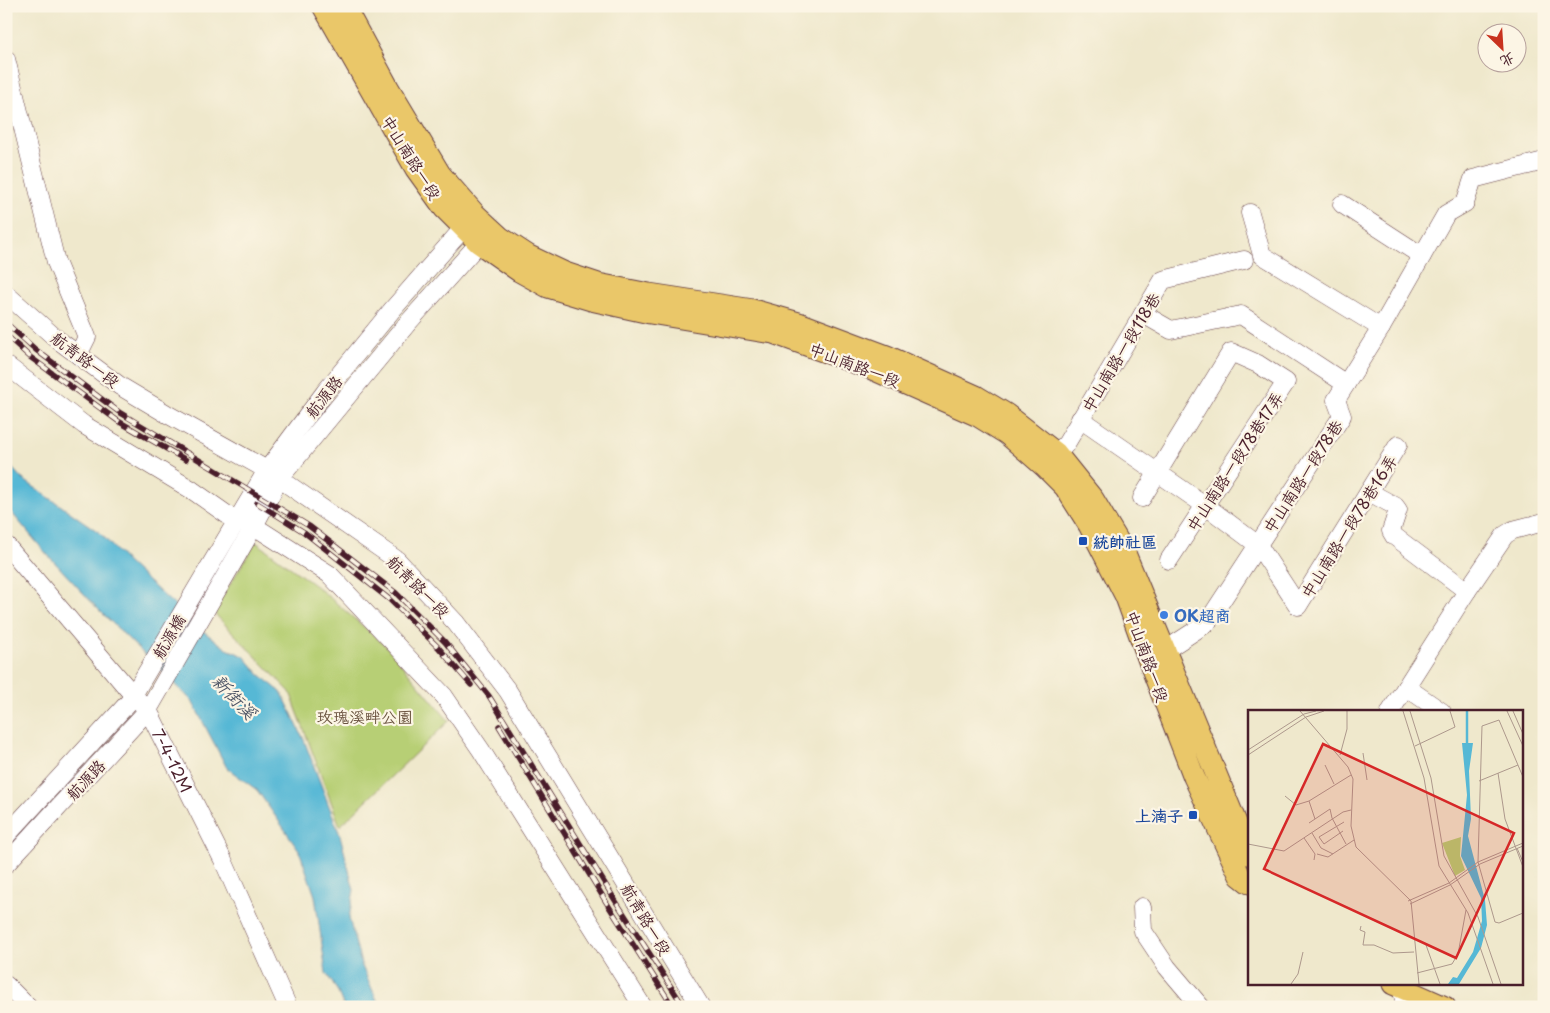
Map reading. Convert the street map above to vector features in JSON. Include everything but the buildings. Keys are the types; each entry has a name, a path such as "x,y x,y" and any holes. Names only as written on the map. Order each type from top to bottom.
{"main road":[{"name":"中山南路一段","path":"323,6 416,169 444,208 469,221"},
{"name":"中山南路一段","path":"344,6 389,89 440,174 469,221 485,236 500,237 529,256 565,273 598,284 753,310 799,323 887,356 976,396 1006,414 1093,499 1124,551 1194,777 1240,876 1248,881"},
{"name":"中山南路一段","path":"1157,656 1248,852"},
{"path":"1400,993 1446,1007"}],"street":[{"path":"6,59 56,262 87,337 78,354"},
{"name":"中山南路一段78巷","path":"1157,656 1207,623 1342,416 1336,400 1381,328 1446,214 1465,204 1473,179 1544,161"},
{"path":"1342,204 1422,256"},
{"path":"1250,213 1262,255 1381,328"},
{"name":"航源路","path":"208,607 254,526 273,475 349,362 469,221"},
{"name":"航源路","path":"192,595 236,521 273,475 485,236"},
{"name":"中山南路一段118巷","path":"1051,460 1066,444 1163,280 1244,260"},
{"name":"航青路一段","path":"6,294 58,340 120,386 273,475 397,560 456,623 508,691 701,1007"},
{"path":"1143,314 1171,330 1241,315 1346,384"},
{"name":"中山南路一段78巷17弄","path":"1142,498 1230,352 1258,364 1286,382 1169,560"},
{"path":"6,365 84,425 192,490 236,521 254,526 329,574 444,696 481,750 643,1007"},
{"path":"1080,419 1206,506 1258,545"},
{"name":"中山南路一段78巷16弄","path":"1258,545 1298,606 1398,445"},
{"path":"1369,492 1395,506 1398,510 1391,530 1394,536 1466,592"},
{"path":"1391,710 1504,535 1514,530 1544,522"},
{"name":"7-4-12M","path":"6,546 133,695 148,710 223,860 288,1007"},
{"name":"航源橋","path":"144,678 192,595"},
{"name":"航源橋","path":"159,690 208,607"},
{"name":"航源路","path":"6,836 129,702 144,678"},
{"path":"1406,686 1439,710"},
{"name":"航源路","path":"6,864 148,710 159,690"},
{"path":"1142,907 1143,931 1167,968 1201,1007"},
{"path":"6,985 28,1007"}],"green space":[{"name":"玫瑰溪畔公園","path":"256,542 321,590 387,647 449,721 340,826 290,692 213,612"}],"water":[{"name":"新街溪","path":"6,461 21,478 100,533 128,563 203,631 227,649 244,656 259,674 282,693 304,740 340,835 354,890 349,918 361,964 380,1007 344,1007 337,990 326,973 315,896 299,850 257,790 227,768 192,701 99,610 44,551 6,506"}],"railway":[{"path":"6,323 36,350 119,412 309,526 396,593 445,642 489,696 615,900 684,1007"},
{"path":"6,335 30,357 118,421 186,460"},
{"path":"257,503 304,532 389,599 438,647 471,685"},
{"path":"499,726 608,905 673,1007"}],"place":[{"name":"統帥社區","path":"1083,541"},
{"name":"OK超商","path":"1164,615"},
{"name":"上湳子","path":"1193,815"}]}
